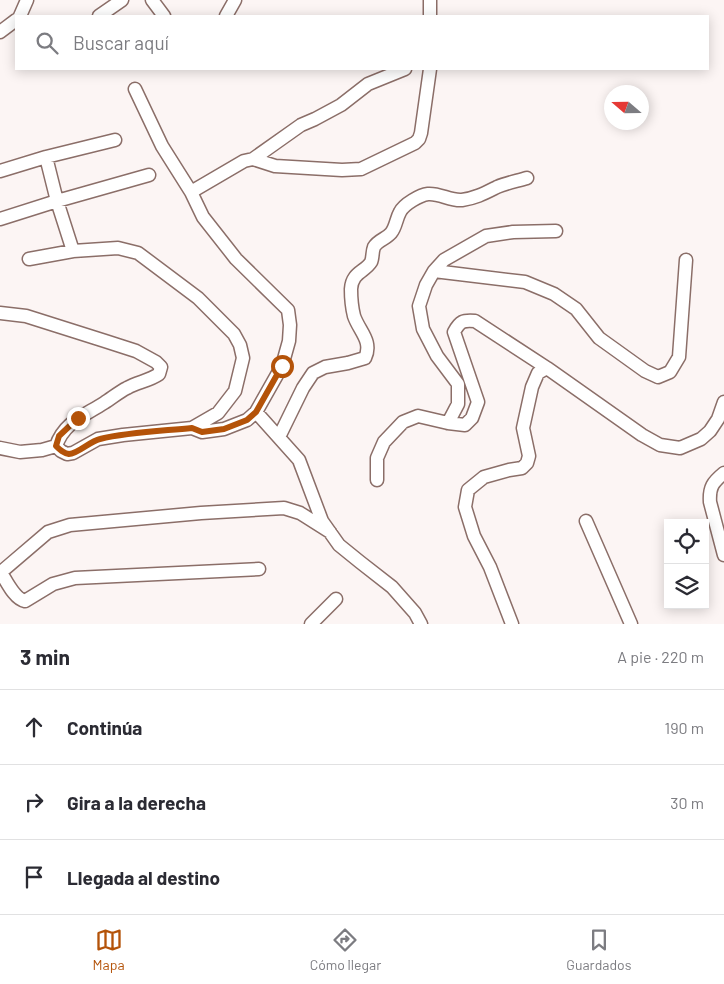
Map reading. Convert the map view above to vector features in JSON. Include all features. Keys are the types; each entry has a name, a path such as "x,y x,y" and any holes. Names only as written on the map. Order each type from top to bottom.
{"street":[{"path":"22,15 27,0"},
{"path":"100,15 122,0"},
{"path":"152,0 163,15"},
{"path":"227,15 235,0"},
{"path":"430,0 430,15"},
{"path":"0,32 15,21"},
{"path":"191,192 244,161 253,159 301,125 341,105 368,84 403,70"},
{"path":"253,159 275,166 342,170 361,169 415,144 421,133 430,70"},
{"path":"135,89 162,146 191,192 203,216 236,259 288,310 290,325 289,341 282,366 256,412 247,420 224,429 202,432 192,428"},
{"path":"0,171 115,140"},
{"path":"46,158 73,251"},
{"path":"0,219 149,175"},
{"path":"279,437 303,388 313,373 325,367 365,358 367,340 361,332 354,314 351,288 356,276 370,264 373,248 379,240 390,234 400,211 412,200 425,194 435,194 460,200 482,195 498,186 526,178"},
{"path":"448,423 458,404 458,384 437,356 423,329 419,306 426,285 434,271 444,260 486,236 513,232 556,231"},
{"path":"29,259 73,251 118,248 138,252 198,298 234,334 240,345 243,358 235,391 218,413 192,428 98,439 67,454 61,452 56,446"},
{"path":"434,271 525,282 554,294 576,309 599,338 645,371 658,377 670,372 679,357 686,260"},
{"path":"0,312 26,316 136,351 156,362 161,367 159,374 128,388 78,418 59,436 56,446"},
{"path":"377,480 377,458 384,442 403,422 418,416 465,425 472,418 478,402 454,332 458,325 466,320 475,321 547,368 642,435 660,445 680,448 701,439 710,432 724,402"},
{"path":"512,624 490,567 474,536 464,507 468,490 484,477 522,468 527,463 529,456 524,428 532,388 538,373 547,368"},
{"path":"256,412 299,460 322,521 339,545 392,587 415,613 421,624"},
{"path":"0,448 20,452 42,450 56,446"},
{"path":"724,473 716,480 710,493 710,502 724,556"},
{"path":"259,569 75,578 53,584 25,601 16,596 0,572 48,532 70,525 201,513 284,508 300,514 330,532"},
{"path":"586,521 631,624"},
{"path":"311,624 336,599"}],"route":[{"path":"78,418 59,436 56,446 61,452 72,453 98,439 123,435 192,428 202,432 224,429 247,420 256,412 282,366"}]}
